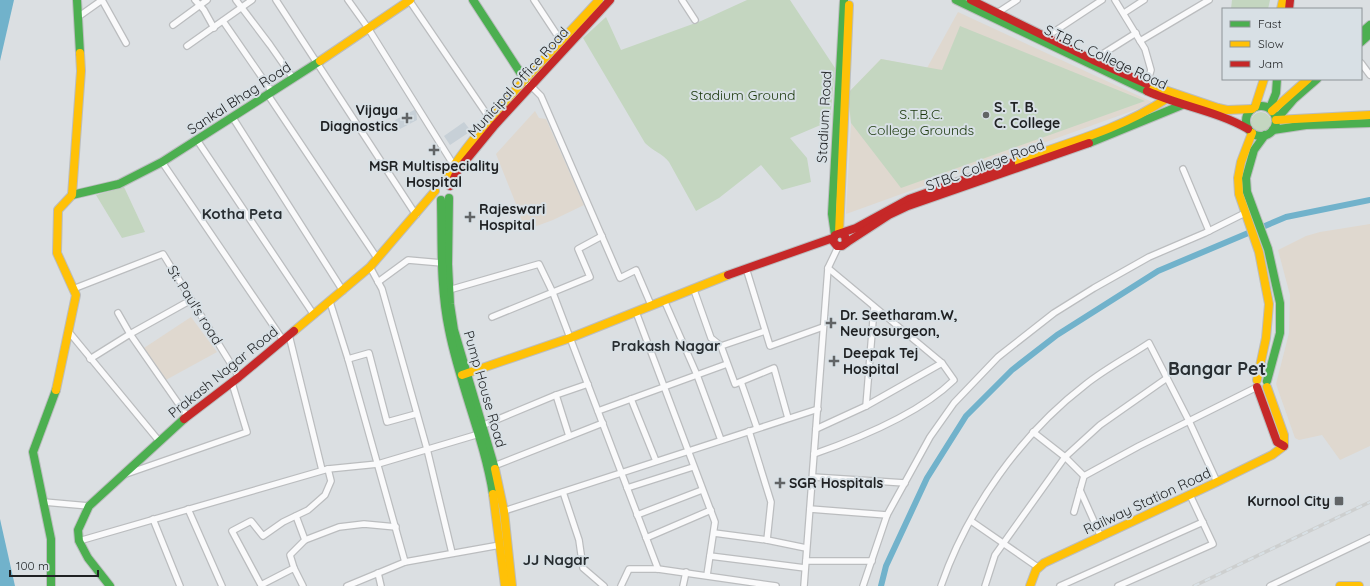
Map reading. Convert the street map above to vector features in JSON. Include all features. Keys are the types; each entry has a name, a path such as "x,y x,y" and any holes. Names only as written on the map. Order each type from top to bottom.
{"street":[{"path":"51,586 50,539 44,502 33,452 57,388 76,296 57,253 58,210 72,195 81,71 77,0"},
{"path":"78,17 102,0 126,43"},
{"path":"195,0 214,28"},
{"path":"173,25 207,0"},
{"path":"236,0 293,78"},
{"path":"187,46 252,0"},
{"path":"276,0 416,214"},
{"path":"348,0 368,28 453,164"},
{"path":"409,0 490,119"},
{"name":"Sankal Bhag Road","path":"72,195 119,184 162,162 317,63 409,0"},
{"path":"473,0 528,83 541,96 620,278 636,270 651,305"},
{"path":"534,0 561,41"},
{"name":"Municipal Office Road","path":"446,184 592,3 599,0"},
{"name":"Municipal Office Road","path":"446,184 453,164 490,119 610,0"},
{"path":"682,0 695,20"},
{"name":"Stadium Road","path":"837,235 832,214 844,0"},
{"name":"Stadium Road","path":"837,235 849,0"},
{"name":"S.T.B.C. College Road","path":"956,0 1104,73 1182,105 1237,122 1250,131"},
{"name":"S.T.B.C. College Road","path":"971,0 1093,60 1147,84 1222,109 1253,108"},
{"path":"997,13 1017,0"},
{"path":"1046,37 1102,0"},
{"path":"1116,0 1145,49 1151,70 1147,84"},
{"path":"1124,13 1144,0"},
{"path":"1140,41 1209,0"},
{"path":"223,20 376,258"},
{"path":"1362,32 1370,25"},
{"path":"1093,60 1136,34"},
{"path":"1362,41 1370,34"},
{"path":"1362,64 1370,75"},
{"path":"1074,512 1084,476 1257,384 1263,378 1267,384 1284,435 1284,446 1277,442 1257,384 1266,338 1269,304 1258,252 1239,194 1238,178 1250,131 1247,116 1253,108 1264,80"},
{"path":"1276,120 1271,109 1276,93 1277,80"},
{"path":"1271,109 1307,80"},
{"path":"1272,130 1276,120 1294,99 1316,80"},
{"name":"STBC College Road","path":"465,374 570,338 651,305 694,290 746,268 856,228 909,200 1101,131 1145,113 1166,99 1173,92"},
{"name":"STBC College Road","path":"842,245 889,215 908,206 1111,134 1182,105"},
{"path":"1253,108 1264,106 1271,109"},
{"path":"1276,120 1370,116"},
{"path":"233,118 343,291"},
{"path":"1267,384 1280,333 1281,317 1278,288 1268,249 1247,192 1246,178 1254,150 1265,135 1272,130 1306,125 1370,123"},
{"path":"1250,131 1265,135"},
{"path":"197,140 314,315"},
{"path":"162,162 286,337 325,470 331,481 325,495 308,510 263,536 251,521 232,531 261,585 294,568"},
{"path":"1183,169 1209,231"},
{"path":"445,199 437,196 435,191 437,186 446,184 452,193 445,199 442,264 444,305 449,332 465,374 496,508 505,586"},
{"name":"Prakash Nagar Road","path":"79,541 78,530 89,506 187,416 240,377 370,267 376,258 435,191"},
{"name":"Pump House Road","path":"445,199 449,290 454,330 465,374 484,425 494,466 504,511 512,586"},
{"path":"863,586 887,515 930,437 954,403 998,357 1054,313 1094,288 1149,257 1209,231 1245,213"},
{"path":"804,586 818,409 822,327 828,268 842,245 846,238 837,235 834,245 842,245"},
{"path":"492,317 590,277 578,249 602,236"},
{"name":"St. Paul's road","path":"73,289 163,254 240,377"},
{"path":"378,282 408,260 442,264"},
{"path":"449,290 539,264 553,293 658,569"},
{"path":"370,267 382,289 427,449 452,553"},
{"path":"746,268 770,346 822,327"},
{"path":"814,454 850,441 881,427 938,395 954,380 942,364 828,268"},
{"path":"694,290 711,338 720,346 735,384 774,368 788,418"},
{"path":"90,359 130,334 191,300"},
{"path":"664,300 697,375 721,440"},
{"path":"330,302 348,359 405,562"},
{"path":"866,406 874,308"},
{"path":"118,312 130,334 187,416"},
{"path":"636,312 689,450 693,467 715,522 707,575"},
{"path":"720,346 765,331"},
{"path":"69,332 159,441"},
{"path":"941,586 949,564 971,521 999,475 1033,432 1085,385 1149,343 1218,482"},
{"path":"348,359 369,353 387,422 416,414"},
{"path":"598,411 727,364"},
{"path":"816,429 866,406 942,364"},
{"path":"984,586 995,555 1065,457 1100,424 1167,378"},
{"path":"741,382 757,428"},
{"path":"121,476 247,432 232,383"},
{"path":"110,586 88,558 79,541 153,518 325,470 378,464 479,434 484,425 556,395 588,384"},
{"path":"556,395 570,436"},
{"path":"631,399 656,461"},
{"path":"504,511 818,409"},
{"path":"494,466 603,423"},
{"path":"749,431 771,502 766,540"},
{"path":"1033,432 1065,457 1084,476"},
{"name":"Railway Station Road","path":"1039,568 1044,563 1218,482 1272,455 1284,446"},
{"path":"628,488 693,467"},
{"path":"813,477 905,483"},
{"path":"638,515 702,490"},
{"path":"1079,490 1101,537"},
{"path":"563,492 580,540 582,568 604,586"},
{"path":"1118,586 1213,544 1190,495"},
{"path":"44,502 89,506"},
{"path":"188,509 222,586"},
{"path":"646,538 711,510"},
{"path":"810,510 887,515"},
{"path":"296,516 305,540"},
{"path":"153,518 180,586"},
{"path":"971,521 1039,568 1036,570 1030,586"},
{"path":"1061,586 1203,522"},
{"path":"304,586 294,568 290,556 305,540 339,527 364,524 396,527"},
{"path":"714,533 766,540 806,548"},
{"path":"1270,586 1370,538"},
{"path":"347,586 405,562 500,545"},
{"path":"710,556 805,568"},
{"path":"806,561 872,560"},
{"path":"621,586 629,569 658,569 686,572 750,584 776,586"},
{"path":"683,586 686,572"},
{"path":"378,573 381,586"},
{"path":"1340,586 1360,586"}],"shaded area":[{"name":"S.T.B.C. College Grounds","path":"958,12 1152,102 1146,106 846,214 851,123 848,93 881,59 927,68"},
{"name":"Vijaya Diagnostics","path":"416,109 417,120 400,129 395,120"},
{"path":"535,111 539,118 546,119 584,205 553,220 523,231 520,214 496,154"},
{"path":"464,122 471,131 450,145 444,136"},
{"path":"1370,224 1370,446 1340,460 1322,435 1299,440 1295,438 1276,384 1289,333 1290,295 1278,250 1306,236 1320,232"},
{"path":"191,317 217,352 164,381 144,348"}],"green space":[{"name":"Stadium Ground","path":"747,0 790,0 835,68 830,121 790,138 807,158 811,182 782,190 761,165 719,198 696,211 669,162 645,143 583,38 606,17 621,50 701,21"},
{"path":"1232,0 1270,0 1268,8 1231,8"},
{"name":"S.T.B.C. College Grounds","path":"960,26 1145,101 901,188 851,123 848,93 881,59 942,70"},
{"path":"1261,112 1268,115 1271,122 1268,129 1261,132 1254,129 1251,122 1254,115"},
{"path":"124,187 145,232 122,238 96,195"}],"water":[{"path":"0,0 14,0 0,61"},
{"path":"0,519 15,586 0,586"}],"waterway":[{"path":"881,586 886,566 927,478 966,416 1012,370 1057,335 1158,271 1286,217 1370,200"}],"railway":[{"path":"1194,586 1370,502"}],"traffic: fast":[{"path":"77,0 80,53"},
{"path":"473,0 525,80"},
{"path":"835,235 832,214 844,0"},
{"path":"956,0 1147,91"},
{"path":"1362,32 1370,25"},
{"path":"1362,41 1370,34"},
{"path":"72,195 119,184 162,162 320,61"},
{"path":"1270,108 1276,93 1277,80"},
{"path":"1276,120 1294,99 1316,80"},
{"path":"1089,143 1182,105"},
{"path":"1261,106 1272,110 1276,121 1272,132 1261,136 1250,132 1246,121 1250,110 1261,106"},
{"path":"1273,130 1306,125 1370,123"},
{"path":"1265,135 1254,150 1246,178 1247,192 1268,249 1280,303 1280,333 1267,381"},
{"path":"449,198 448,264 450,304 454,330 495,469"},
{"path":"441,200 442,265 446,314 459,371 484,453 493,494"},
{"path":"51,586 51,539 33,452 56,390"},
{"path":"110,586 88,558 79,541 78,530 89,506 184,419"}],"traffic: slow":[{"path":"320,61 410,0"},
{"path":"442,183 459,158 497,111 599,0"},
{"path":"1281,8 1283,0"},
{"path":"839,233 849,5"},
{"path":"56,390 76,295 57,253 58,210 72,195 81,71 80,53"},
{"path":"1255,107 1264,80"},
{"path":"1272,111 1307,80"},
{"path":"1147,84 1218,108 1227,110 1252,109"},
{"path":"1011,163 1091,136 1130,119 1166,99"},
{"path":"1276,120 1370,115"},
{"path":"1252,133 1241,162 1238,178 1239,194 1259,252 1269,304 1266,338 1257,380"},
{"path":"294,331 370,267 435,191"},
{"path":"462,375 570,338 728,275"},
{"path":"1030,586 1036,570 1044,563 1217,482 1272,455 1284,446 1284,435 1267,387"},
{"path":"495,469 504,511 512,586"},
{"path":"493,494 505,586"},
{"path":"1340,586 1359,586"}],"traffic: jam":[{"path":"450,186 458,170 495,125 610,0"},
{"path":"971,0 1093,60 1147,84"},
{"path":"1289,8 1290,0"},
{"path":"1147,91 1172,101 1211,113 1248,129"},
{"path":"846,243 889,215 908,206 1089,143"},
{"path":"842,234 845,236 846,243 842,246 837,246 833,241 835,235 856,228 909,199 1011,163"},
{"path":"728,275 833,238"},
{"path":"184,419 239,377 294,331"},
{"path":"1257,387 1277,442 1284,446"}],"place":[{"name":"S. T. B. C. College","path":"986,115"},
{"name":"Vijaya Diagnostics","path":"407,118"},
{"name":"MSR Multispeciality Hospital","path":"434,150"},
{"name":"Rajeswari Hospital","path":"470,217"},
{"name":"Dr. Seetharam.W, Neurosurgeon,","path":"831,323"},
{"name":"Deepak Tej Hospital","path":"834,361"},
{"name":"SGR Hospitals","path":"780,483"},
{"name":"Kurnool City","path":"1339,501"}],"district":[{"name":"Kotha Peta","path":"242,213"},
{"name":"Prakash Nagar","path":"666,345"},
{"name":"Bangar Pet","path":"1217,368"},
{"name":"JJ Nagar","path":"556,559"}]}
